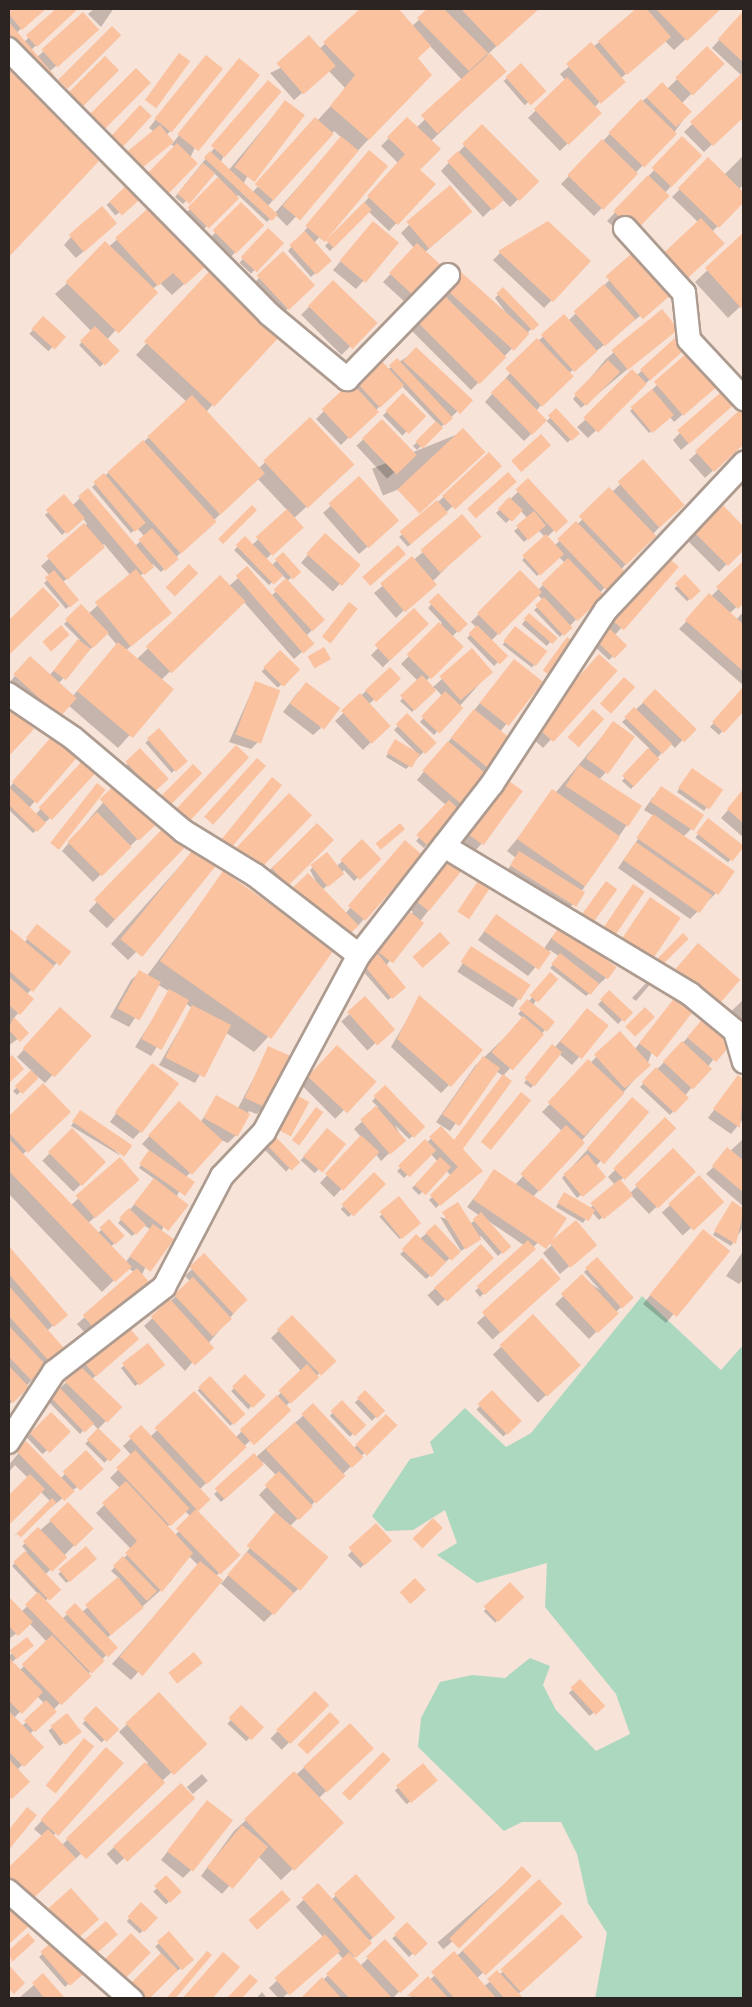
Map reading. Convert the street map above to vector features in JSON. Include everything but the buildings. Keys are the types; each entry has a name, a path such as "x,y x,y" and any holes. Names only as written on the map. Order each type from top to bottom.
{"street":[{"path":"8,48 269,314 347,379 448,275"},
{"path":"625,228 684,293 689,340 744,399"},
{"path":"8,1442 54,1372 164,1288 222,1176 264,1132 359,955 444,846 606,610 744,463"},
{"path":"8,694 74,738 183,831 255,875 359,955"},
{"path":"444,846 690,994 735,1031 744,1062"},
{"path":"8,1890 132,2000"}],"green space":[{"path":"642,1296 721,1370 744,1344 744,1999 595,1999 607,1933 588,1903 577,1854 561,1822 522,1822 504,1831 418,1747 421,1718 440,1682 472,1675 505,1678 530,1658 550,1666 543,1685 556,1710 596,1751 630,1734 616,1694 545,1607 547,1563 477,1583 437,1555 457,1543 445,1510 413,1530 386,1531 372,1516 410,1459 434,1453 430,1442 465,1408 506,1447 531,1433"}]}
